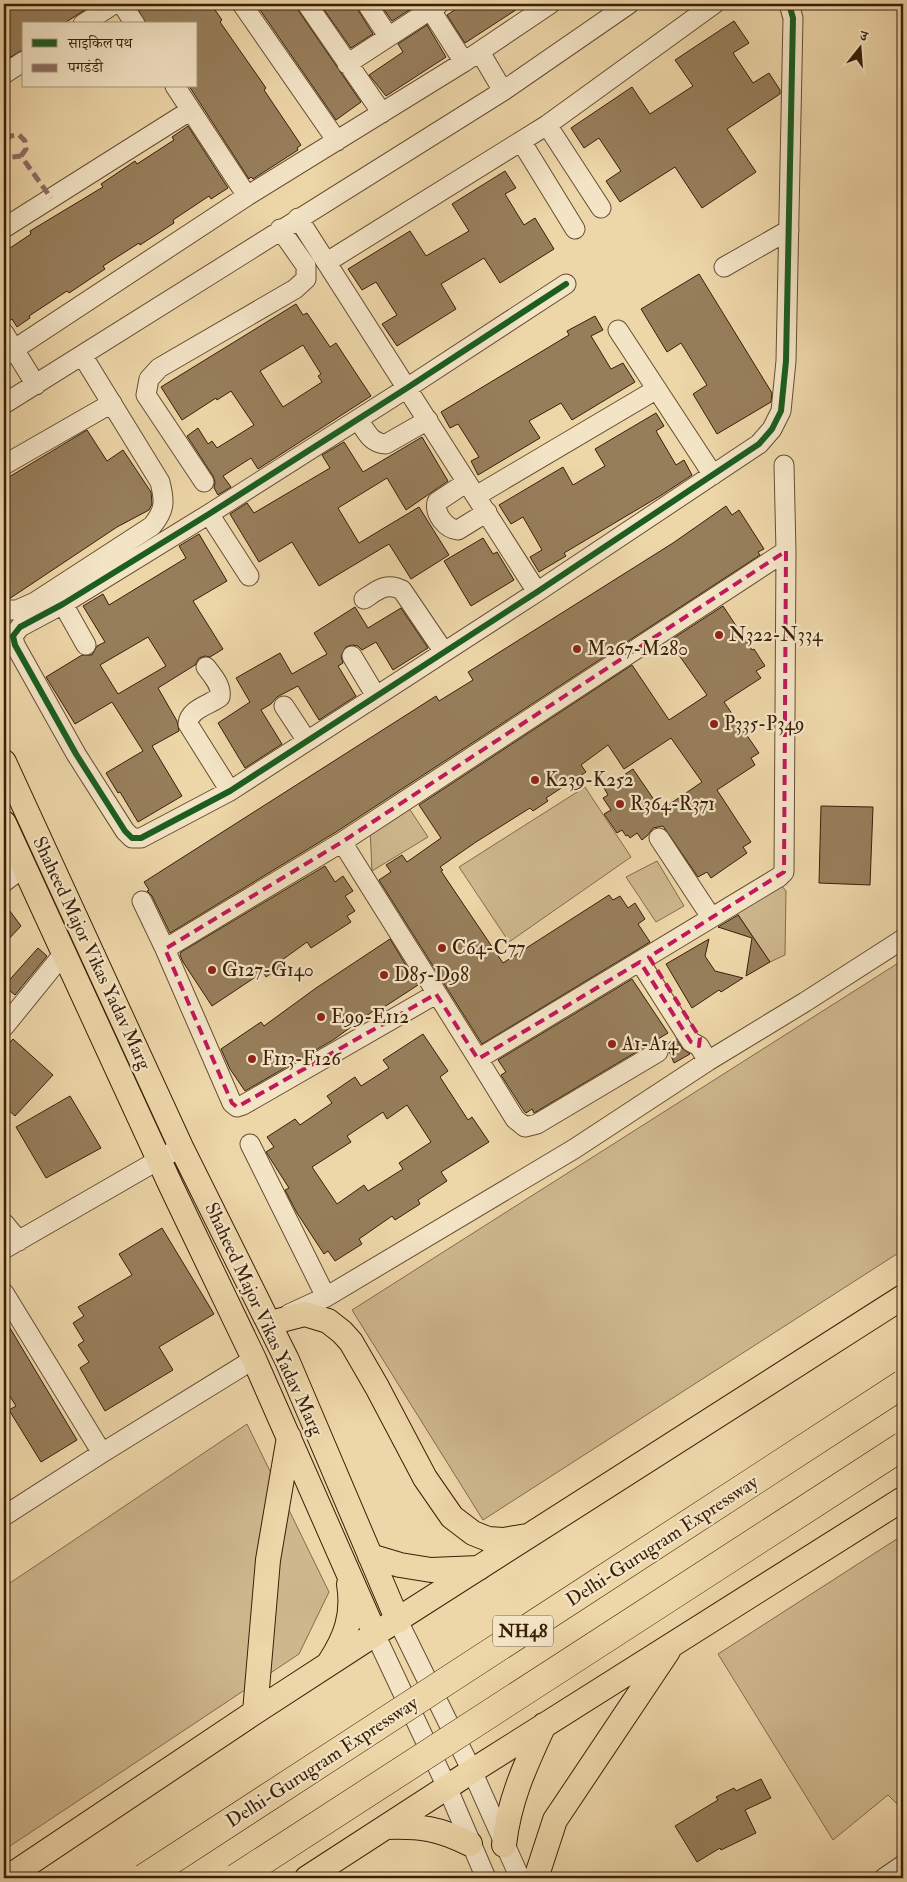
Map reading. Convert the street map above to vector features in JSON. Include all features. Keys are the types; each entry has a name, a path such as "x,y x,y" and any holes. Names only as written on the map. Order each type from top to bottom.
{"highway":[{"name":"Delhi-Gurugram Expressway","path":"144,1878 903,1384"},
{"name":"NH48","path":"236,1878 903,1446"}],"main road":[{"name":"Shaheed Major Vikas Yadav Marg","path":"4,762 181,1146 270,1322 398,1621"},
{"name":"Shaheed Major Vikas Yadav Marg","path":"4,823 254,1359 375,1634"},
{"path":"7,1878 375,1634 903,1297"},
{"path":"270,1322 305,1314 328,1321 342,1332 377,1387 425,1478 452,1517 473,1533 488,1539 503,1540 530,1536"},
{"path":"255,1712 268,1560 288,1437"},
{"path":"307,1878 472,1771 903,1499"},
{"path":"370,1556 400,1565 431,1570 480,1568"},
{"path":"327,1666 341,1645 349,1620 352,1601 347,1571"},
{"path":"536,1878 555,1820 673,1644"},
{"path":"504,1845 507,1820 517,1784 544,1726"},
{"path":"386,1827 413,1826 429,1828 451,1834 470,1844"}],"street":[{"path":"86,22 114,4"},
{"path":"122,4 134,22"},
{"path":"242,4 337,141"},
{"path":"307,4 382,113"},
{"path":"367,4 388,36"},
{"path":"9,353 248,196 480,52 550,4"},
{"path":"4,404 503,90 629,4"},
{"path":"327,262 547,125 714,4"},
{"path":"566,284 209,514 63,604 20,627 14,636 15,645 76,754 125,832 132,838 141,838 230,791 537,592 759,444 772,429 781,411 786,361 793,18 789,4"},
{"path":"347,64 435,6 464,62"},
{"path":"480,52 503,90"},
{"path":"4,74 22,62"},
{"path":"176,88 248,196"},
{"path":"4,228 191,110"},
{"path":"547,125 602,208"},
{"path":"521,141 575,229"},
{"path":"298,218 537,592"},
{"path":"204,482 146,395 148,379 159,368 295,289 306,278 306,266 280,229"},
{"path":"724,267 789,230"},
{"path":"618,330 713,474"},
{"path":"4,333 9,353 36,385"},
{"path":"4,610 17,610 35,602 152,526 161,514 164,498 160,482 82,355"},
{"path":"487,512 458,530 448,527 435,508 437,502 472,489 657,389"},
{"path":"4,465 112,403"},
{"path":"358,419 372,440 379,444 386,444 428,420"},
{"path":"478,1059 779,877 784,872 786,551 784,465"},
{"path":"209,514 249,576"},
{"path":"165,948 342,842 786,551"},
{"path":"364,599 384,587 394,586 402,590 444,652"},
{"path":"63,604 86,645"},
{"path":"352,656 376,696"},
{"path":"206,667 218,684 221,692 220,697 192,713 188,724 230,791"},
{"path":"284,706 307,741"},
{"path":"659,838 711,917"},
{"path":"342,842 515,1119 525,1128 536,1124 658,1052"},
{"path":"4,882 24,867"},
{"path":"142,900 165,948 232,1103 237,1107 436,994"},
{"path":"270,1322 326,1297 574,1149 703,1053 805,1002 903,939"},
{"path":"4,1028 64,954"},
{"path":"644,959 692,1042 703,1053"},
{"path":"250,1144 326,1297"},
{"path":"4,1223 11,1245 160,1160 181,1146"},
{"path":"4,1293 102,1453"},
{"path":"4,1516 254,1359"},
{"name":"Shaheed Major Vikas Yadav Marg","path":"398,1621 472,1771 520,1878"},
{"name":"Shaheed Major Vikas Yadav Marg","path":"375,1634 447,1787 486,1878"},
{"path":"884,1878 903,1865"}],"highlighted area":[{"path":"786,551 784,872 649,957 700,1038 699,1046 691,1042 640,962 478,1059 436,994 237,1107 232,1103 165,949 342,842"}],"shaded area":[{"path":"585,787 631,857 509,942 459,867"},
{"path":"407,805 428,837 372,871 370,829"},
{"path":"657,861 684,906 656,922 626,877"},
{"path":"782,886 786,891 785,955 770,962 737,913"},
{"path":"903,960 903,1250 483,1520 352,1310"},
{"path":"247,1424 329,1592 299,1654 4,1850 4,1587"},
{"path":"903,1535 903,1810 888,1795 833,1840 718,1654"}],"building":[{"path":"4,4 94,4 66,22 22,22 22,50 4,61"},
{"path":"135,4 211,4 222,20 220,22 266,88 264,90 301,145 297,148 298,150 253,179 251,177 249,179 190,88 198,88 198,22 145,22"},
{"path":"256,4 296,4 298,10 361,102 336,120"},
{"path":"320,4 356,4 373,34 351,48"},
{"path":"380,4 413,4 414,7 392,21"},
{"path":"464,4 525,4 465,43 447,15"},
{"path":"734,21 749,43 733,53 753,83 769,73 780,90 780,94 727,129 756,172 702,208 675,167 620,202 606,181 621,171 599,138 584,148 571,128 632,87 650,114 693,86 675,60"},
{"path":"427,25 446,57 386,96 369,75 403,52 398,44"},
{"path":"188,126 228,188 211,199 209,196 173,220 174,223 103,266 105,269 29,316 30,318 17,327 12,319 9,321 4,313 4,252 31,234 30,231 103,187 101,184 135,161 137,164 174,140 172,137"},
{"path":"505,171 516,188 505,194 524,225 535,218 554,249 500,283 484,258 441,284 456,309 397,346 382,324 397,315 376,282 362,290 348,269 410,231 426,256 469,231 452,204"},
{"path":"699,274 772,393 771,402 717,434 693,394 707,385 681,343 667,352 641,309"},
{"path":"296,304 303,315 307,313 330,347 336,343 371,396 258,469 251,458 223,476 231,487 218,495 214,488 213,476 187,436 198,428 208,444 212,441 217,448 254,425 231,391 217,400 216,398 182,420 161,387","holes":["303,345 321,374 318,376 322,382 283,407 260,371"]},
{"path":"595,316 603,330 591,336 611,369 623,363 635,382 572,420 561,403 529,421 540,438 478,475 471,461 479,457 458,424 450,428 441,412 569,335 567,331"},
{"path":"656,413 664,426 656,431 676,465 684,460 692,475 564,553 566,556 539,572 530,557 542,550 523,517 511,524 499,505 563,467 573,485 605,466 595,449"},
{"path":"87,430 107,461 123,450 151,492 152,504 149,510 117,527 9,599 4,599 4,480"},
{"path":"422,437 448,481 406,510 387,478 338,508 359,543 419,507 449,555 411,579 389,544 319,586 292,542 259,562 230,514 247,503 254,513 330,468 322,455 344,442 363,472"},
{"path":"726,506 732,515 739,510 764,549 758,552 760,555 336,832 170,933 144,882 436,696 439,701 473,680 468,672 673,543"},
{"path":"199,534 227,581 193,601 223,649 210,657 199,658 195,665 158,688 177,721 179,731 152,746 182,796 138,822 106,773 143,751 112,702 75,724 46,677 82,655 92,655 97,646 105,642 83,606 103,594 109,605 186,558 179,546","holes":["148,637 166,666 118,694 100,665"]},
{"path":"483,538 493,554 497,552 514,580 471,606 444,561"},
{"path":"723,606 765,666 756,671 761,678 724,702 759,753 751,758 755,765 717,790 751,842 743,847 747,853 711,878 707,872 698,877 663,826 653,828 642,840 637,833 630,838 622,830 617,833 604,814 611,810 603,798 608,795 604,788 633,769 661,810 702,782 671,738 624,769 608,745 581,765 586,772 546,798 548,801 533,811 530,808 440,867 503,963 609,895 613,900 620,896 628,908 635,903 645,919 638,924 650,942 482,1044 379,880 391,872 386,865 402,855 407,862 441,838 419,805 632,665 669,720 707,695 669,641"},
{"path":"355,607 368,628 401,608 428,648 393,670 376,642 362,650 358,646 346,647 341,656 343,663 338,666 356,696 319,720 298,686 277,697 271,704 261,710 282,744 245,768 218,723 250,702 236,678 280,653 292,674 327,654 314,633"},
{"path":"821,806 873,807 870,885 819,883"},
{"path":"325,866 335,882 343,876 353,891 345,896 355,911 347,916 351,922 311,948 307,942 282,960 285,964 266,977 263,972 212,1006 183,962 180,955 181,952"},
{"path":"4,903 21,926 4,944"},
{"path":"738,915 770,962 746,976 752,938 718,927"},
{"path":"390,939 418,985 378,1011 376,1009 333,1040 245,1091 230,1069 221,1049 261,1022 264,1026 316,988"},
{"path":"709,939 705,956 715,971 743,978 721,992 719,990 692,1008 666,964"},
{"path":"38,948 47,956 15,995 4,986"},
{"path":"632,979 668,1033 534,1113 532,1109 526,1113 501,1075 506,1072 498,1060"},
{"path":"423,1034 448,1071 440,1077 468,1120 472,1117 489,1142 441,1172 447,1181 418,1200 420,1204 395,1220 392,1216 359,1239 362,1244 335,1261 328,1251 324,1254 297,1213 285,1190 289,1188 266,1152 274,1147 267,1137 295,1119 300,1125 332,1103 327,1096 355,1077 361,1086 389,1068 383,1060","holes":["407,1105 431,1142 399,1163 403,1169 368,1191 364,1185 337,1204 312,1167 351,1142 347,1136 383,1112 387,1119"]},
{"path":"13,1039 53,1075 15,1116 4,1106 4,1049"},
{"path":"676,1039 682,1048 690,1054 674,1063 666,1044"},
{"path":"70,1096 101,1148 46,1178 16,1127"},
{"path":"162,1228 214,1314 159,1347 173,1370 105,1411 80,1368 89,1362 78,1345 84,1341 73,1323 84,1316 78,1307 132,1275 119,1254"},
{"path":"4,1318 77,1440 41,1462 9,1410 16,1406 4,1387"},
{"path":"761,1779 771,1798 745,1810 756,1833 721,1850 720,1848 697,1862 675,1826 718,1800 716,1797 734,1788 736,1791"}],"marked path":[{"path":"21,156 26,149 25,141 19,135 10,136 5,143 6,152 12,157 21,156 51,198"}],"cycle path":[{"path":"566,284 209,514 63,604 20,627 13,636 15,645 76,754 125,831 132,838 141,838 230,791 537,592 759,444 772,429 781,411 786,361 793,18 789,4"}],"place":[{"name":"N322-N334","path":"719,635"},
{"name":"M267-M280","path":"577,649"},
{"name":"P335-P349","path":"714,724"},
{"name":"K239-K252","path":"535,780"},
{"name":"R364-R371","path":"620,804"},
{"name":"C64-C77","path":"442,948"},
{"name":"G127-G140","path":"212,970"},
{"name":"D85-D98","path":"384,975"},
{"name":"E99-E112","path":"321,1017"},
{"name":"A1-A14","path":"612,1044"},
{"name":"F113-F126","path":"252,1059"}]}
